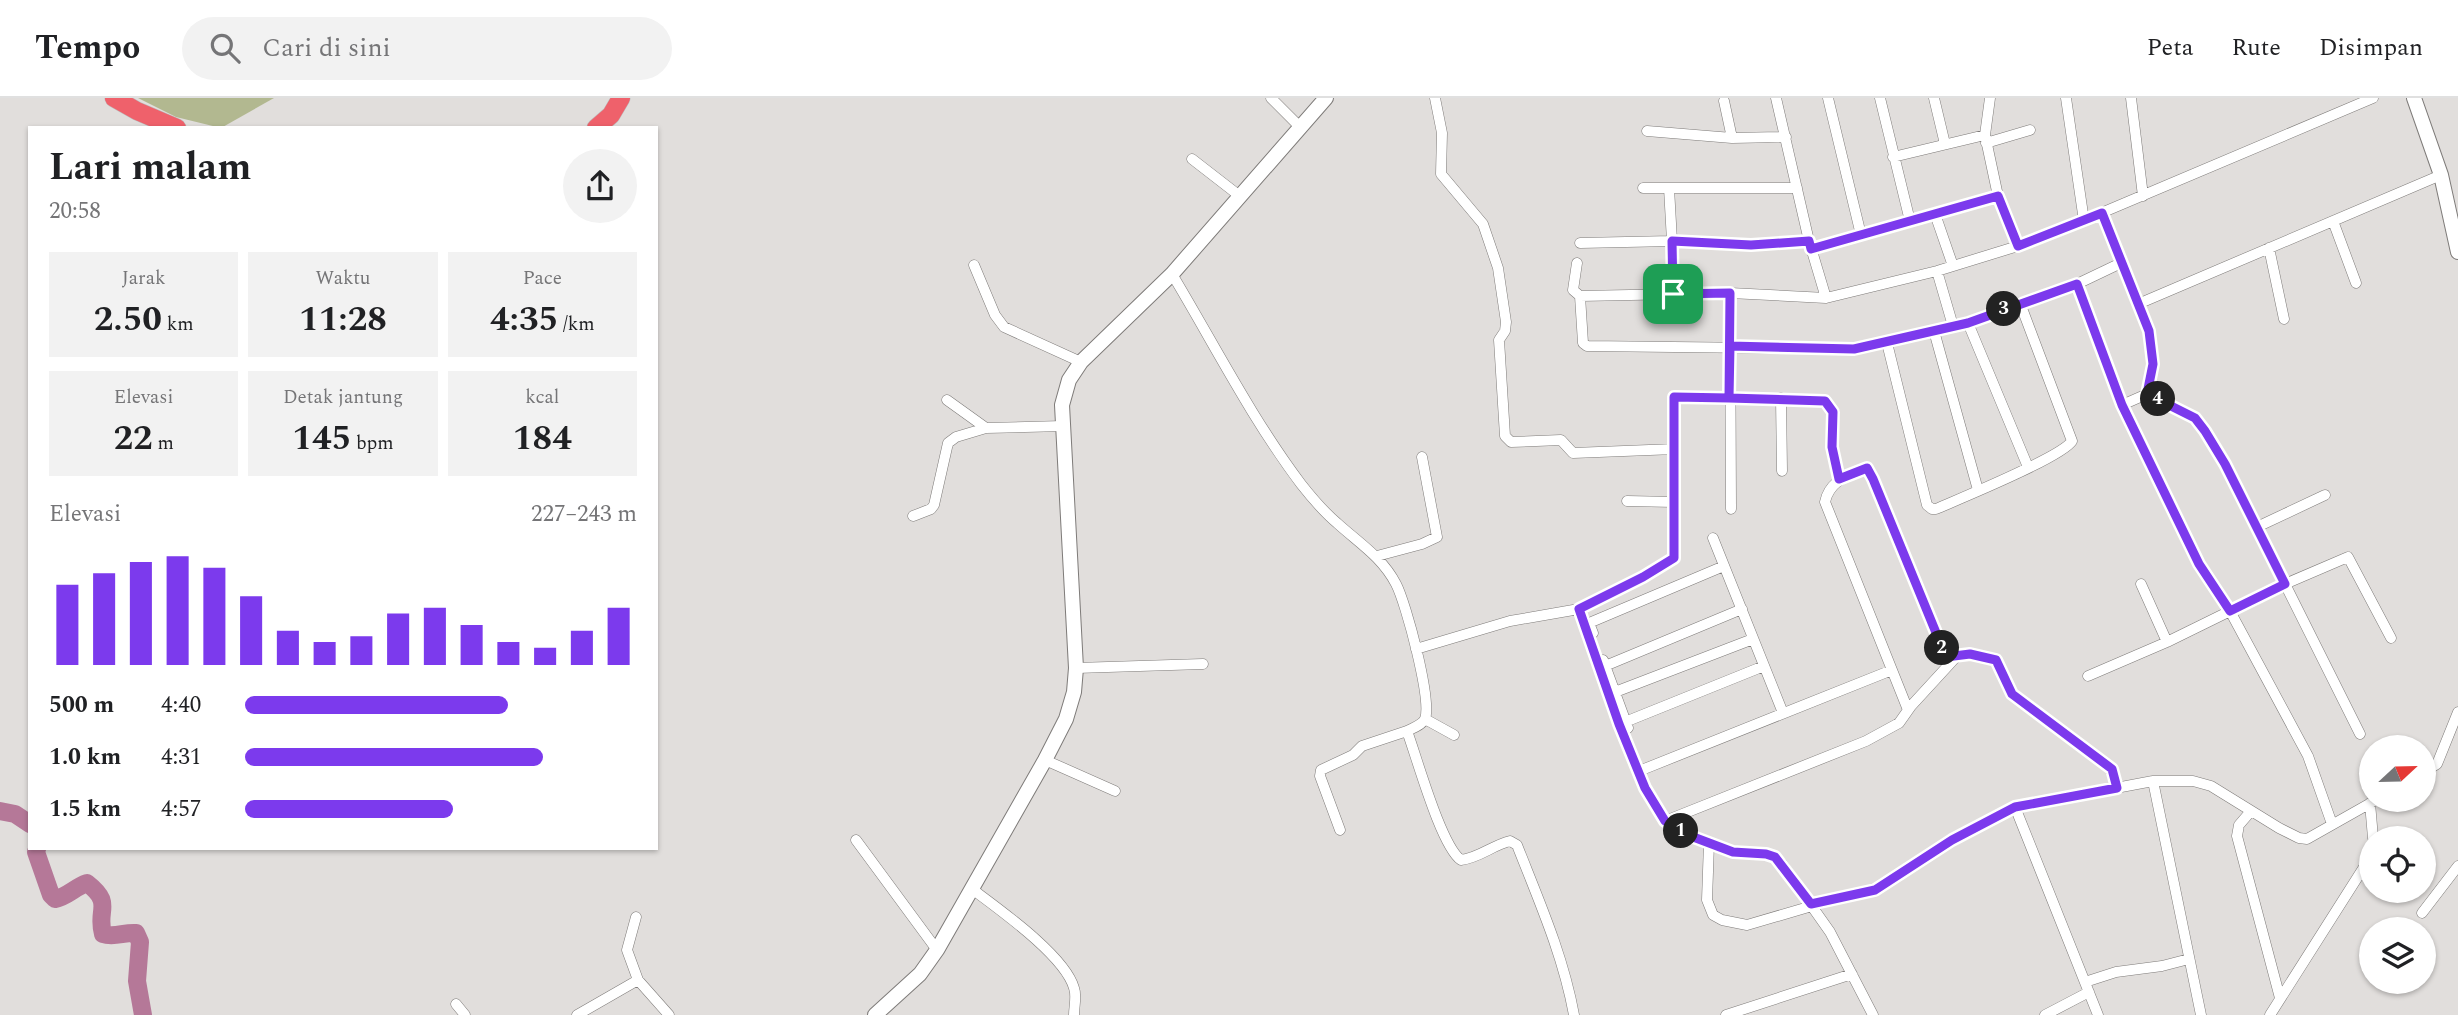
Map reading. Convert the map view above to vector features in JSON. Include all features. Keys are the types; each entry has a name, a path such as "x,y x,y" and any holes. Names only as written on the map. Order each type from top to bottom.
{"highway":[{"path":"114,98 172,126"},
{"path":"598,126 611,115 621,98"}],"street":[{"path":"1271,98 1301,128"},
{"path":"876,1015 920,974 937,950 1045,760 1071,703 1076,668 1063,426 1064,392 1069,380 1081,362 1172,274 1326,98"},
{"path":"1435,98 1442,133 1441,174 1483,224 1498,268 1506,322 1505,331 1499,340 1507,439 1511,442 1561,440 1573,453 1675,449"},
{"path":"1776,98 1810,245 1826,298"},
{"path":"1828,98 1861,235"},
{"path":"1880,98 1910,221"},
{"path":"1934,98 1945,144"},
{"path":"1990,98 1986,139 1998,196 2018,246"},
{"path":"2066,98 2084,220"},
{"path":"2131,98 2143,196"},
{"path":"1580,296 1730,293 1826,298 1937,271 2018,246 2102,213 2374,98"},
{"path":"2414,98 2441,175 2458,252"},
{"path":"1724,101 1732,138"},
{"path":"1893,158 1945,144 2030,130"},
{"path":"1647,131 1732,138 1786,137"},
{"path":"1192,159 1241,197"},
{"path":"2138,304 2441,175"},
{"path":"1643,188 1797,188"},
{"path":"1670,188 1673,294"},
{"path":"1580,243 1672,241 1810,245 1861,235 1998,196"},
{"path":"2102,213 2149,331 2153,364 2147,394"},
{"path":"1935,214 1953,266"},
{"path":"2333,221 2356,283"},
{"path":"2269,248 2284,319"},
{"path":"1577,262 1573,289 1580,296 1581,334 1583,343 1587,346 1854,349 1968,323 2077,284 2121,262"},
{"path":"974,265 995,315 1004,327 1081,362"},
{"path":"1937,271 1953,326"},
{"path":"1172,274 1248,405 1301,484 1337,523 1377,556 1397,585 1408,614 1424,696 1425,719 1407,731 1362,746 1353,755 1321,770 1320,776 1340,830"},
{"path":"2077,284 2122,405 2199,564 2230,611 2308,757 2332,824"},
{"path":"1730,293 1731,509"},
{"path":"1887,343 1929,508 1936,509 2028,467 2072,442 2020,303"},
{"path":"1968,323 2028,467"},
{"path":"1934,331 1978,490"},
{"path":"2122,405 2147,394"},
{"path":"2147,394 2195,418 2225,464 2360,734"},
{"path":"1416,649 1510,621 1579,609 1674,558 1674,397 1825,401 1833,412 1832,447 1839,479"},
{"path":"1781,398 1782,471"},
{"path":"947,401 986,428"},
{"path":"913,516 931,509 934,505 948,443 956,437 986,428 1063,426"},
{"path":"1377,556 1422,544 1437,537 1422,457"},
{"path":"1908,710 1825,502 1826,493 1839,479 1867,468 1946,657 1970,654 1996,660 2012,694 2112,769 2117,788"},
{"path":"2257,527 2325,495"},
{"path":"1627,501 1674,502"},
{"path":"1713,538 1783,713"},
{"path":"2088,676 2347,557 2391,638"},
{"path":"1641,771 1589,624 1724,566"},
{"path":"2141,584 2166,642"},
{"path":"1579,609 1612,706 1656,809 1665,821 1688,835 1733,852 1775,857 1812,905 1873,1015"},
{"path":"1605,666 1742,609"},
{"path":"1615,692 1753,639"},
{"path":"1665,821 1866,741 1899,723 1956,657"},
{"path":"1076,668 1203,664"},
{"path":"1625,722 1764,666"},
{"path":"1641,771 1892,670"},
{"path":"2436,765 2458,712"},
{"path":"1425,719 1454,735"},
{"path":"1407,731 1454,855 1461,860 1469,859 1501,843 1510,841 1517,845 1555,939 1574,1015"},
{"path":"1045,760 1115,791"},
{"path":"1709,843 1707,900 1713,915 1722,920 1747,925 1812,905 1875,890 1952,840 2015,807 2153,781 2193,781 2211,786 2299,838 2306,839 2359,810"},
{"path":"2153,781 2201,1015"},
{"path":"2015,807 2098,1015"},
{"path":"2251,811 2239,825 2237,836 2280,998"},
{"path":"856,840 937,950"},
{"path":"2423,913 2458,866"},
{"path":"2270,1015 2359,875"},
{"path":"972,890 1024,929 1062,966 1072,979 1076,992 1074,1015"},
{"path":"636,917 626,950 638,980 669,1015"},
{"path":"2085,982 2127,970 2162,966 2189,958"},
{"path":"1726,1015 1852,974"},
{"path":"577,1015 638,980"},
{"path":"2045,1015 2089,992"},
{"path":"456,1004 465,1015"}],"green space":[{"path":"138,98 274,98 225,126 213,126 176,117"}],"waterway":[{"path":"0,811 15,814 28,823"},
{"path":"37,850 51,895 55,899 87,883 100,896 102,902 103,934 136,933 140,942 137,981 143,1015"}],"route":[{"path":"1673,294 1672,241 1751,245 1809,241 1811,249 1998,196 2018,246 2102,213 2149,331 2153,364 2147,394 2195,418 2205,431 2225,464 2285,584 2230,611 2199,564 2122,405 2077,284 1968,323 1854,349 1730,346 1729,398 1825,401 1833,412 1832,447 1839,479 1867,468 1946,657 1970,654 1996,660 2012,694 2112,769 2117,788 2015,807 1952,840 1875,890 1811,904 1775,857 1733,852 1688,835 1665,821 1645,788 1619,724 1579,609 1674,558 1674,397 1729,398 1730,293 1673,294"}]}
